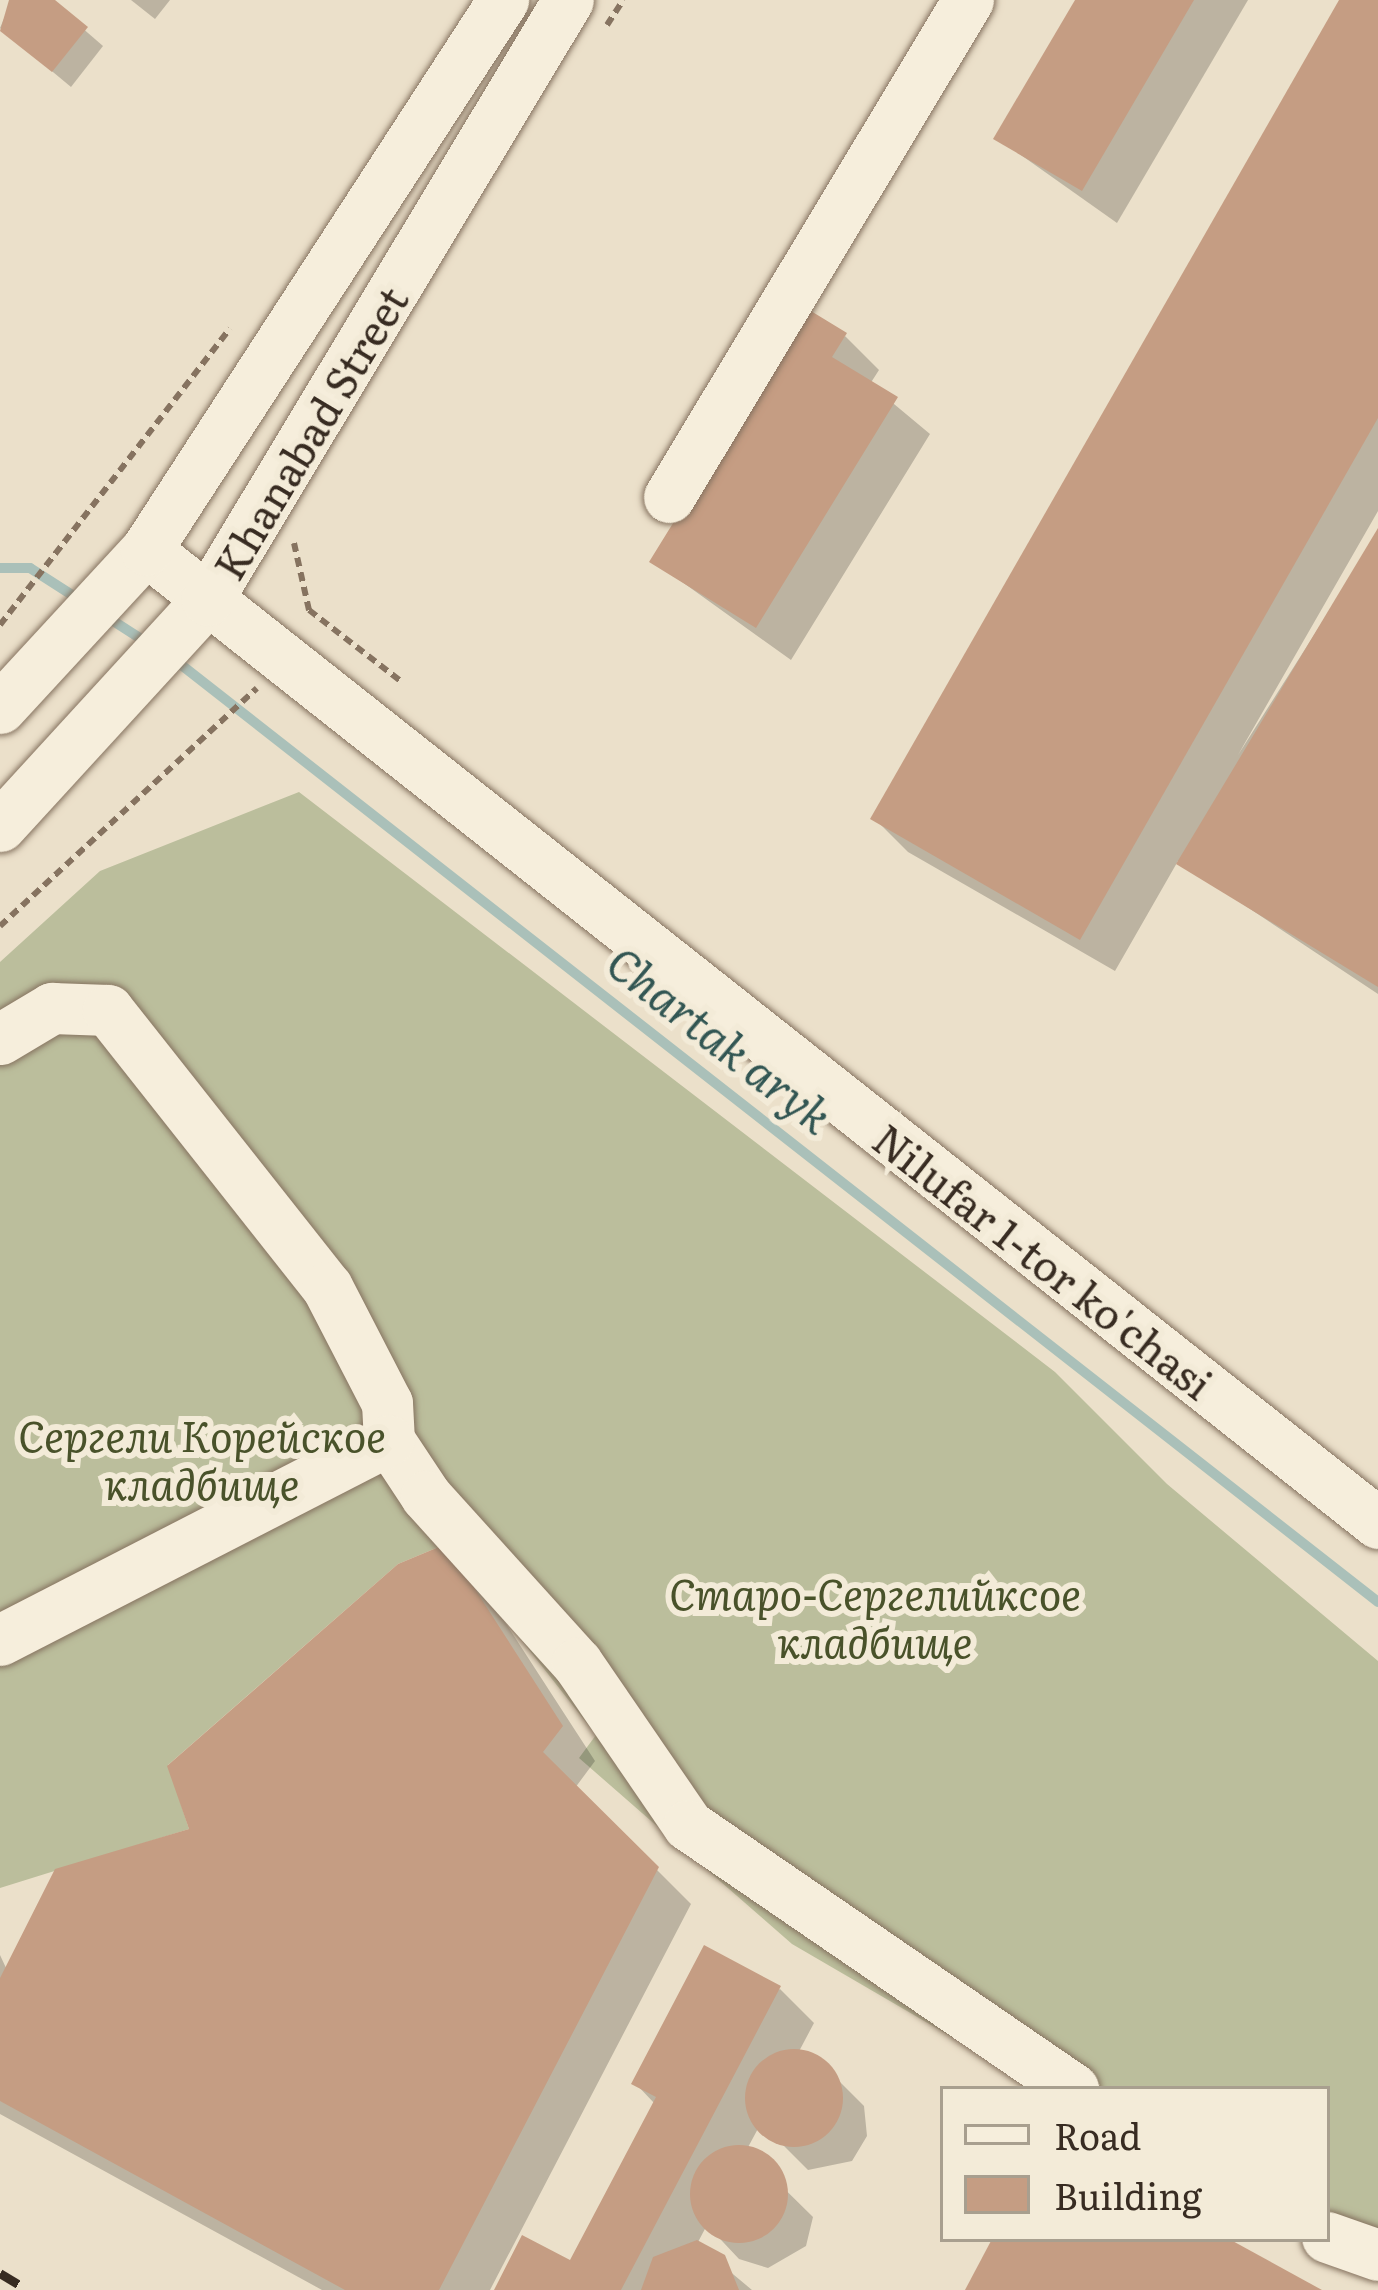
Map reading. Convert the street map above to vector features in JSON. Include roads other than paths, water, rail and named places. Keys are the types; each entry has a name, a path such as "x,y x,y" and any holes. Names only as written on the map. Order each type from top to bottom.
{"street":[{"name":"Khanabad Street","path":"0,708 146,550 503,0"},
{"path":"669,497 968,0"},
{"name":"Khanabad Street","path":"0,826 207,600 583,20"},
{"name":"Nilufar 1-tor ko'chasi","path":"146,550 1378,1523"},
{"path":"0,1040 52,1007 108,1010 327,1287 387,1403 389,1440 578,1663 688,1825 1069,2086"},
{"path":"0,1640 389,1440"},
{"path":"1330,2238 1378,2255"}],"waterway":[{"name":"Chartak aryk","path":"0,568 30,568 83,602"},
{"name":"Chartak aryk","path":"104,615 149,644"},
{"name":"Chartak aryk","path":"175,660 1378,1602"}],"railway":[{"path":"0,2273 28,2290"}],"park label":[{"name":"Сергели Корейское кладбище","path":"202,1458"},
{"name":"Старо-Сергелийксое кладбище","path":"875,1616"}]}
